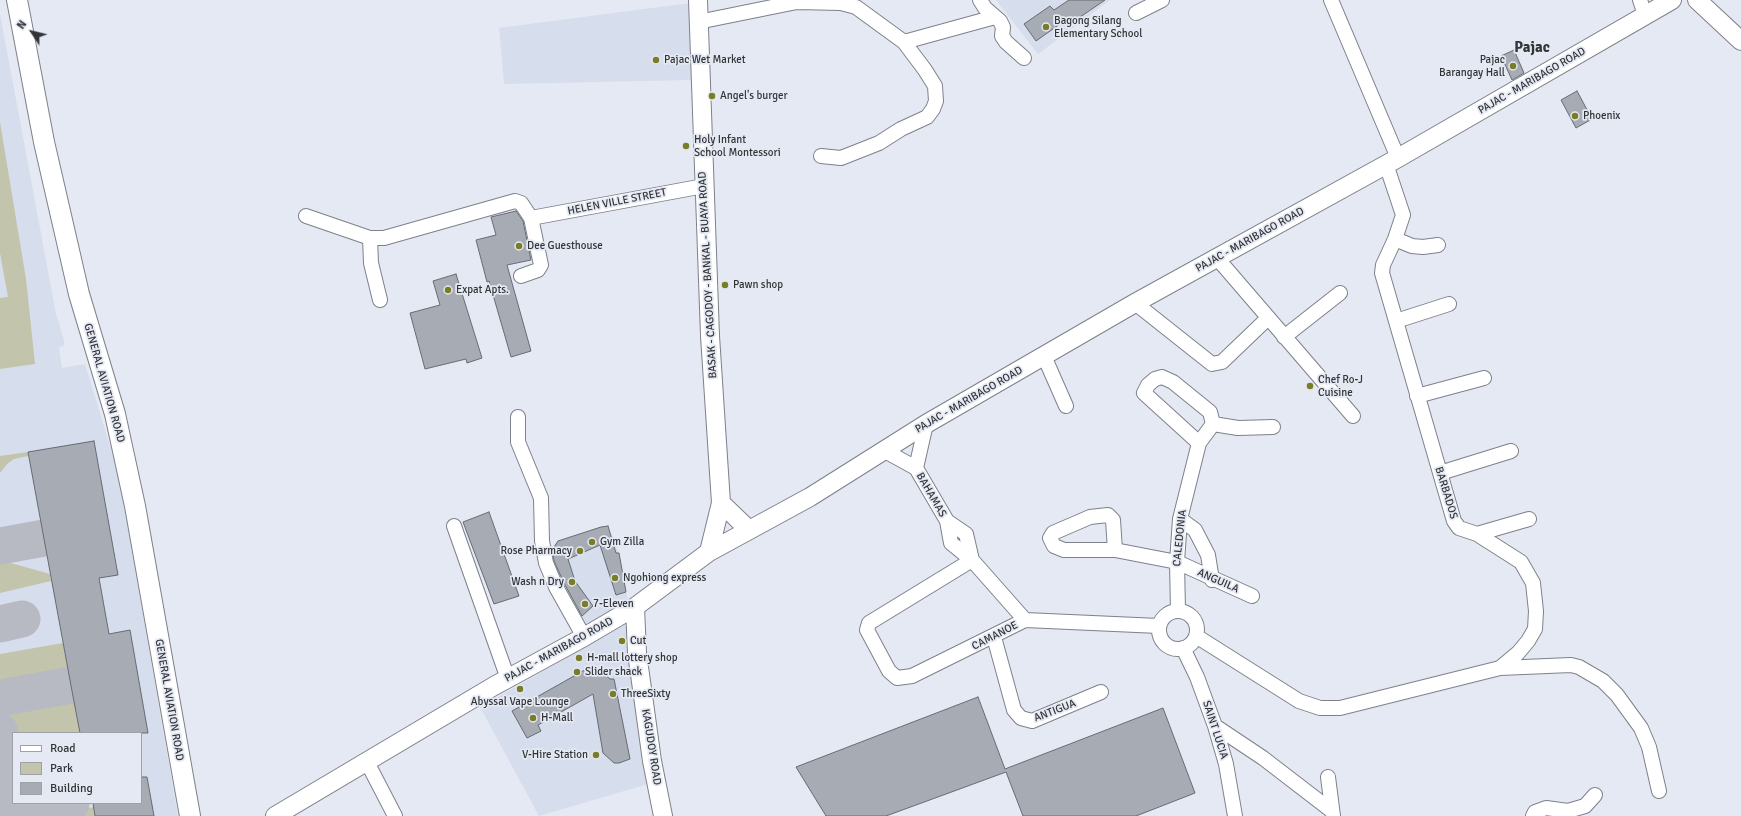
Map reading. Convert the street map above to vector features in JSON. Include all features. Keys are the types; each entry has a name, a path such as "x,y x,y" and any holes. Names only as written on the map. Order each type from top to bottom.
{"main road":[{"name":"GENERAL AVIATION ROAD","path":"17,0 44,142 79,294 115,414 135,506 190,816"}],"street":[{"name":"BASAK - CAGODOY - BANKAL - BUAYA ROAD","path":"698,0 710,336 721,503 708,552"},
{"path":"980,0 985,8 1003,27 1002,36 1006,42 1024,58"},
{"path":"1136,13 1162,0"},
{"name":"BARBADOS","path":"1196,636 1293,697 1320,708 1349,707 1500,668 1518,653 1528,641 1535,629 1536,610 1533,584 1522,562 1477,534 1460,528 1454,521 1382,273 1383,265 1395,239 1403,215 1392,161 1331,0"},
{"name":"PAJAC - MARIBAGO ROAD","path":"275,816 508,679 635,607 708,552 748,529 810,497 926,424 1135,303 1392,161 1642,8 1672,0"},
{"path":"1697,0 1741,41"},
{"path":"698,22 798,2 841,3 856,7 904,42 935,86 936,101 933,109 927,117 901,129 873,146 841,158 821,156"},
{"path":"904,42 995,17"},
{"name":"HELEN VILLE STREET","path":"531,218 704,186"},
{"path":"306,216 370,238 384,238 515,201 521,203 531,218 542,265 538,270 521,276"},
{"path":"370,238 371,263 380,300"},
{"path":"1395,239 1412,246 1423,247 1438,245"},
{"path":"1217,258 1353,416"},
{"path":"1284,337 1340,292"},
{"path":"1135,303 1212,364 1222,362 1268,318"},
{"path":"1396,321 1449,304"},
{"path":"1044,356 1066,406"},
{"path":"1166,377 1210,412 1213,424 1199,443 1148,398 1144,393 1148,385 1155,379 1166,377"},
{"path":"1417,396 1484,378"},
{"path":"518,417 518,442 541,498 542,541 546,562 556,587 584,637"},
{"name":"BAHAMAS","path":"916,468 926,424"},
{"path":"1213,424 1238,428 1272,427"},
{"name":"CALEDONIA","path":"1178,611 1177,562 1180,519 1199,443"},
{"name":"BAHAMAS","path":"885,451 916,468 947,521 951,543 972,560"},
{"path":"1440,473 1511,451"},
{"path":"721,503 748,529"},
{"path":"1180,519 1195,530 1208,555 1212,580"},
{"path":"1477,534 1529,519"},
{"path":"454,526 508,679"},
{"name":"ANGUILA","path":"1115,550 1177,562 1212,580 1252,596"},
{"name":"CAMANOE","path":"972,560 1025,620 994,637 912,676 897,678 889,671 867,630 869,623 972,560"},
{"name":"KAGUDOY ROAD","path":"635,607 637,653 652,761 663,816"},
{"path":"1178,611 1184,612 1192,618 1196,626 1196,636 1190,644 1183,648 1171,648 1164,644 1159,634 1159,626 1166,615 1178,611"},
{"path":"1025,620 1159,626"},
{"name":"ANTIGUA","path":"994,637 1014,710 1021,718 1032,721 1101,692"},
{"name":"SAINT LUCIA","path":"1183,648 1197,676 1215,726 1226,764 1235,816"},
{"path":"1500,668 1571,665 1579,667 1604,681 1617,695 1641,728 1651,752 1659,791"},
{"path":"1215,726 1264,758 1333,814"},
{"path":"367,762 395,816"},
{"path":"1328,777 1333,814"},
{"path":"1533,816 1535,812 1546,808 1568,811 1585,806 1595,795"}],"shaded area":[{"name":"Bagong Silang Elementary School","path":"996,0 1110,0 1038,54"},
{"path":"690,3 692,80 504,84 499,28"},
{"path":"0,14 56,314 64,340 64,346 59,347 62,368 85,364 118,472 178,816 0,816"},
{"path":"608,526 619,553 628,602 583,629 560,587 550,554 558,541"},
{"name":"H-Mall","path":"626,624 655,782 539,816 480,707"}],"green space":[{"path":"0,122 26,279 35,364 0,369 0,298 8,297 0,253"},
{"path":"28,452 28,456 14,459 7,464 0,473 0,456"},
{"path":"0,560 50,574 51,581 0,593"},
{"path":"63,643 70,679 13,690 0,685 0,654"},
{"path":"72,691 80,732 12,732 12,755 5,716 6,709 11,703"},
{"path":"94,807 95,816 43,816"}],"building":[{"path":"1069,0 1105,0 1070,24 1067,19 1036,41 1024,24 1050,6 1054,10"},
{"name":"Pajac Barangay Hall","path":"1514,50 1524,73 1512,80 1501,56"},
{"path":"1577,91 1592,119 1576,128 1561,100"},
{"path":"516,211 523,221 531,260 507,265 531,351 511,357 489,281 487,282 476,240 496,235 491,217"},
{"path":"456,274 482,358 467,363 466,359 425,369 410,313 440,305 433,281"},
{"path":"94,441 118,575 99,578 109,634 130,630 148,733 80,732 28,452"},
{"path":"489,512 519,596 494,604 463,522"},
{"path":"608,526 616,553 619,553 626,592 616,595 600,545 568,559 575,581 593,606 582,616 554,561 552,550 558,541"},
{"name":"H-Mall","path":"590,667 592,670 603,673 610,679 614,679 630,759 619,763 614,763 603,753 593,694 538,725 541,731 527,738 512,711"},
{"path":"978,697 1005,769 1163,708 1195,793 1136,816 1023,816 1006,772 886,816 826,816 796,767"},
{"path":"142,777 147,777 154,816 95,816 93,804 142,804"}],"taxiway":[{"path":"0,546 44,538"},
{"path":"0,624 22,619"},
{"path":"0,698 71,685"},
{"path":"0,732 12,799"},
{"path":"13,804 15,816"},
{"path":"14,814 66,804"}],"place":[{"name":"Bagong Silang Elementary School","path":"1046,27"},
{"name":"Pajac Wet Market","path":"656,60"},
{"name":"Pajac Barangay Hall","path":"1513,66"},
{"name":"Angel's burger","path":"712,96"},
{"name":"Phoenix","path":"1575,116"},
{"name":"Holy Infant School Montessori","path":"686,146"},
{"name":"Dee Guesthouse","path":"519,246"},
{"name":"Pawn shop","path":"725,285"},
{"name":"Expat Apts.","path":"448,290"},
{"name":"Chef Ro-J Cuisine","path":"1310,386"},
{"name":"Gym Zilla","path":"592,542"},
{"name":"Rose Pharmacy","path":"580,551"},
{"name":"Ngohiong express","path":"615,578"},
{"name":"Wash n Dry","path":"572,582"},
{"name":"7-Eleven","path":"585,604"},
{"name":"Cut","path":"622,641"},
{"name":"H-mall lottery shop","path":"579,658"},
{"name":"Slider shack","path":"577,672"},
{"name":"Abyssal Vape Lounge","path":"520,689"},
{"name":"ThreeSixty","path":"613,694"},
{"name":"H-Mall","path":"533,718"},
{"name":"V-Hire Station","path":"596,755"}],"district":[{"name":"Pajac","path":"1532,48"}]}
